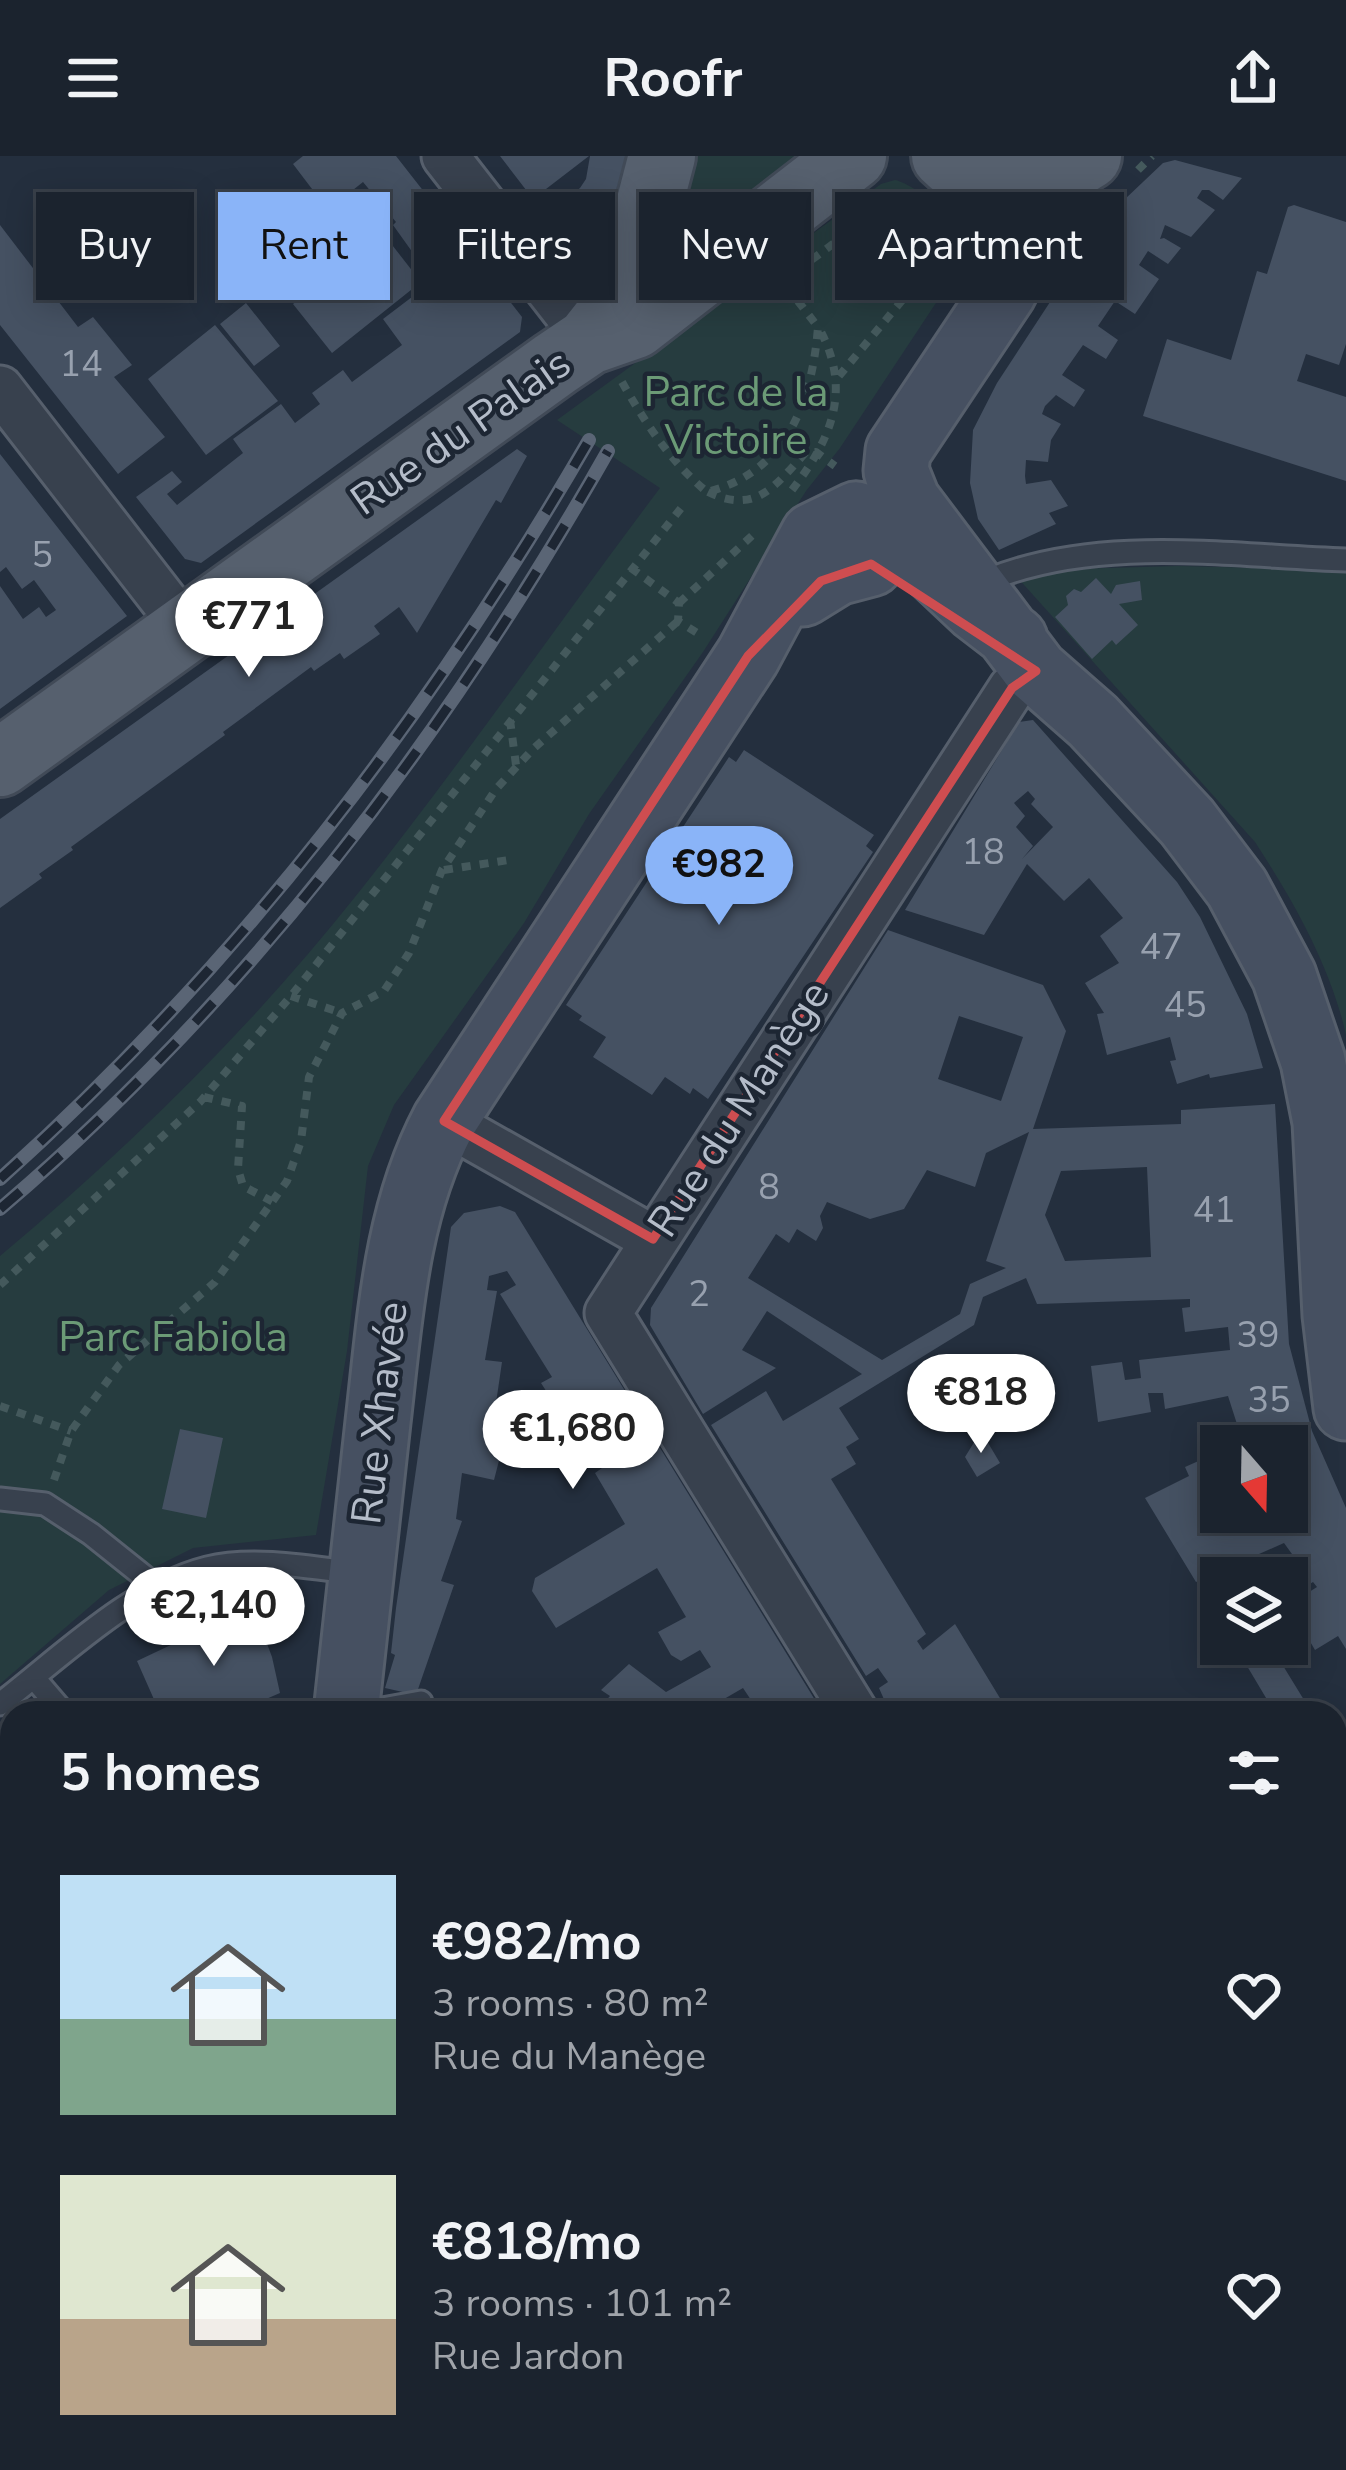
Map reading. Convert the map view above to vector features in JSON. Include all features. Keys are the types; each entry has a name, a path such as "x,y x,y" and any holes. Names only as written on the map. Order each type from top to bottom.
{"main road":[{"path":"602,356 632,277 662,156"},
{"path":"673,156 673,192"},
{"name":"Rue du Palais","path":"811,208 853,156"},
{"path":"949,181 1061,189"},
{"name":"Rue du Palais","path":"0,763 186,629 602,356 635,325 687,300"}],"street":[{"path":"445,156 602,356"},
{"path":"949,181 995,229 992,262 838,496 866,507 976,609 1042,656 1093,721 1187,822 1237,888 1284,976 1300,1018 1325,1122 1335,1315 1346,1408"},
{"path":"732,651 803,594 866,507 1004,292 1061,189"},
{"path":"0,389 186,629"},
{"path":"732,651 813,535 866,507"},
{"name":"Rue Xhavée","path":"347,1701 406,1211 424,1160 732,651"},
{"name":"Rue du Manège","path":"848,1701 608,1312 1012,688 1042,656"},
{"path":"444,1121 652,1239"}],"lane":[{"path":"982,366 1031,286 1061,189"},
{"path":"866,507 932,503 1042,656"},
{"path":"991,579 1028,564 1133,553 1346,560"},
{"path":"0,1499 45,1504 156,1586"},
{"path":"4,1701 156,1586 211,1567 260,1564 361,1574"},
{"path":"34,1678 54,1701"}],"path":[{"path":"798,300 831,351 838,377 835,408 824,438"},
{"path":"838,377 901,300"},
{"path":"707,491 736,484 758,470 786,435 802,410 814,372 818,327"},
{"path":"602,356 681,470 707,491 728,502 747,501 779,482 806,452 816,452 866,507"},
{"path":"0,1286 204,1096 291,996 682,507"},
{"path":"45,1504 71,1431 118,1365 215,1282 273,1202 301,1142 309,1077 342,1013 384,991 409,953 442,870 496,789 678,621 679,604 631,568"},
{"path":"678,621 732,651"},
{"path":"510,720 516,766"},
{"path":"442,870 509,860"},
{"path":"291,996 342,1013"},
{"path":"204,1096 242,1106 238,1169 243,1186 273,1202"},
{"path":"0,1406 71,1431"}],"highlighted area":[{"path":"871,564 1036,671 1012,688 653,1239 444,1121 748,656 821,581"}],"green space":[{"path":"688,156 808,156 757,192 687,192"},
{"name":"Parc Fabiola","path":"895,180 919,192 870,192"},
{"name":"Parc Fabiola","path":"835,218 835,300 938,300 589,814 524,923 394,1105 368,1166 347,1351 316,1535 193,1548 109,1590 0,1684 0,1256 189,1083 277,990 436,792 660,488 557,420 722,300 811,300 811,235"},
{"path":"1178,566 1346,570 1346,1035 1331,984 1309,935 1255,842 1016,576 1034,570"}],"building":[{"path":"303,156 396,156 424,192 414,192 414,254 393,225 390,192 371,192 363,182 350,192 314,192 293,164"},
{"path":"500,156 589,156 542,192 528,192"},
{"path":"590,156 631,156 615,242 615,192 575,192 586,179"},
{"path":"1175,160 1242,178 1223,200 1202,190 1197,198 1215,210 1191,237 1165,225 1160,239 1181,248 1168,264 1148,251 1139,265 1159,279 1135,314 1115,301 1098,326 1118,340 1106,359 1083,345 1062,375 1085,390 1074,407 1056,395 1045,406 1042,414 1061,424 1051,440 1048,462 1026,460 1025,476 1026,484 1051,480 1068,506 1049,513 1056,524 999,550 978,519 970,483 973,430 997,383 1051,300 1124,300 1124,200 1163,163"},
{"path":"1288,207 1346,222 1346,344 1339,365 1306,354 1297,381 1346,397 1346,481 1143,416 1167,339 1231,360 1257,271 1267,274"},
{"path":"0,225 36,272 36,300 57,300 78,327 93,317 132,365 114,377 165,437 118,474 0,325"},
{"path":"390,242 414,273 414,288 332,353 293,304 298,300 390,300"},
{"path":"414,295 414,300 509,300 522,317 520,332 201,563 185,559 136,497 172,471 182,482 167,494 177,505 243,453 233,439 281,404 295,423 320,404 312,393 343,370 352,382 402,345 383,319"},
{"path":"246,303 280,346 254,366 220,324"},
{"path":"215,325 278,401 206,455 148,379"},
{"path":"517,449 527,456 417,633 399,607 374,626 380,634 344,659 340,653 314,671 311,667 71,847 39,874 42,878 0,908 0,819"},
{"path":"0,454 127,616 0,709 0,586 23,619 39,607 46,617 56,610 34,580 22,589 6,567 0,572"},
{"path":"1096,578 1111,594 1116,585 1140,581 1142,600 1119,604 1138,625 1092,659 1055,617 1068,605 1066,596 1074,589 1081,592"},
{"path":"1033,720 1177,882 1200,917 1247,1014 1263,1068 1210,1078 1209,1074 1177,1084 1170,1037 1107,1055 1097,1014 1104,1013 1085,983 1119,963 1100,936 1123,918 1089,878 1064,901 1027,864 984,935 905,910 1019,722","holes":["1028,791 1035,799 1031,804 1053,827 1022,859 1033,846 1016,827 1025,816 1014,803"]},
{"path":"744,750 874,835 866,846 873,852 708,1099 693,1088 690,1094 665,1077 652,1095 593,1057 606,1037 566,1005 729,757 736,762"},
{"path":"888,930 1043,985 1066,1031 1033,1129 1181,1124 1181,1110 1275,1104 1289,1344 1312,1431 1346,1508 1346,1649 1338,1636 1315,1650 1308,1638 1308,1593 1317,1587 1313,1582 1308,1585 1308,1557 1294,1557 1284,1543 1252,1557 1200,1557 1200,1580 1196,1582 1145,1498 1189,1476 1185,1467 1200,1460 1200,1533 1308,1533 1308,1425 1237,1425 1228,1396 1165,1409 1163,1393 1148,1393 1151,1412 1098,1422 1091,1366 1122,1362 1125,1380 1141,1378 1139,1360 1230,1350 1228,1327 1185,1332 1182,1308 1190,1307 1190,1299 1037,1304 1026,1278 983,1297 974,1325 839,1408 859,1439 846,1447 856,1464 831,1479 926,1634 917,1641 923,1650 955,1624 1002,1701 885,1701 879,1688 888,1682 878,1668 866,1676 711,1425 766,1391 783,1421 862,1374 767,1311 742,1350 776,1368 703,1414 650,1325 651,1308","holes":["959,1016 1023,1037 1001,1101 938,1079","1029,1132 986,1261 1006,1268 970,1284 960,1314 882,1360 748,1278 776,1234 789,1243 797,1229 816,1241 827,1202 870,1219 904,1209 927,1170 975,1187 986,1153","1147,1167 1151,1257 1065,1261 1045,1215 1061,1171"]},
{"path":"500,1206 515,1212 816,1701 749,1701 743,1688 721,1701 606,1701 610,1696 601,1690 629,1664 666,1692 711,1667 700,1650 681,1661 671,1655 658,1632 686,1617 657,1568 556,1628 532,1591 535,1578 625,1524 595,1473 602,1468 541,1383 552,1377 500,1294 516,1285 507,1271 489,1276 487,1290 497,1291 485,1360 502,1362 489,1451 501,1453 494,1480 462,1473 456,1519 462,1521 441,1581 454,1585 416,1695 385,1688 395,1655 391,1653 396,1608 451,1227 464,1213"},
{"path":"180,1429 223,1438 206,1518 162,1509"},
{"path":"981,1431 1000,1463 977,1477 965,1457"},
{"path":"253,1606 280,1693 262,1701 155,1701 137,1661"},
{"path":"1283,1665 1305,1701 1268,1701 1247,1666"}],"railway":[{"path":"0,1179 171,1012 324,833 463,642 589,440"},
{"path":"0,1209 177,1041 337,857 480,659 608,451"}],"park label":[{"name":"Parc de la Victoire","path":"736,416"}]}
